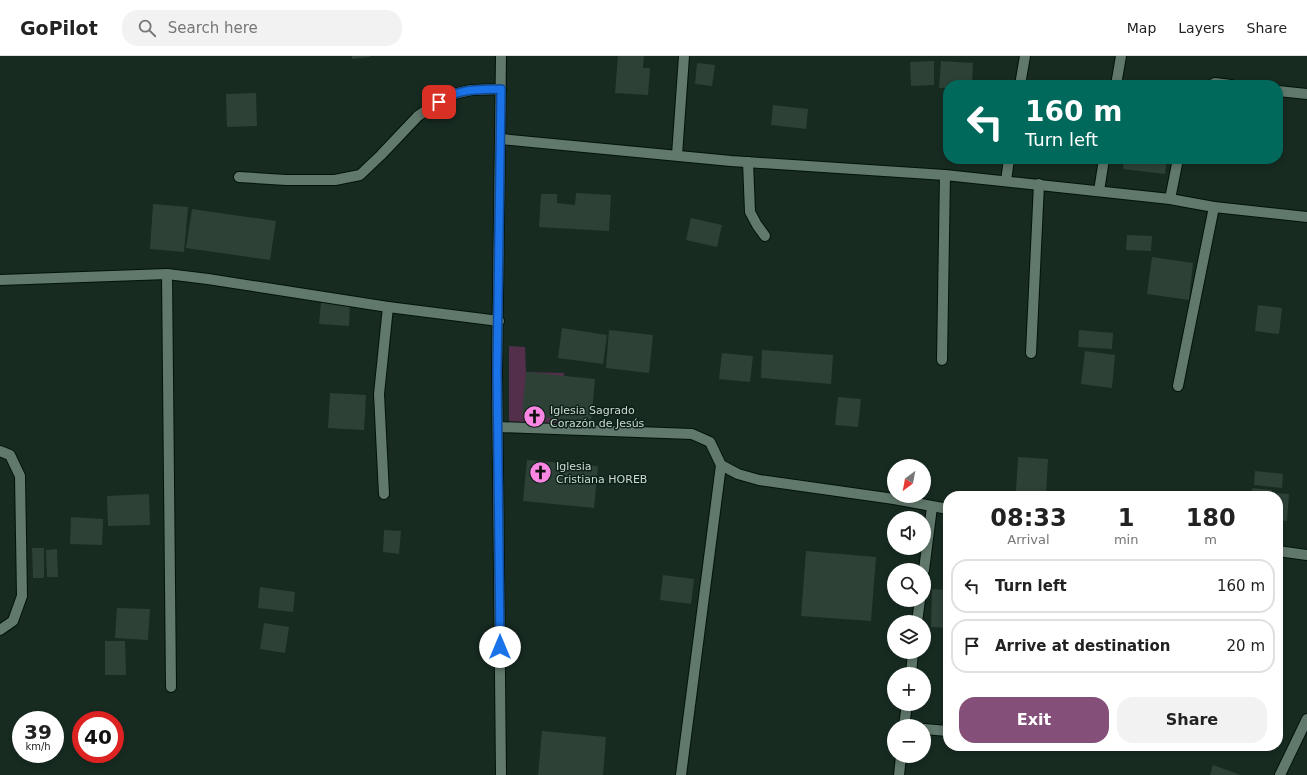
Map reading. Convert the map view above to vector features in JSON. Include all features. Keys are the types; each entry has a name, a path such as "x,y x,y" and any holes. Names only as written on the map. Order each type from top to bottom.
{"street":[{"path":"501,56 499,321 497,372 501,775"},
{"path":"677,155 684,56"},
{"path":"1021,80 1025,56"},
{"path":"1117,80 1121,56"},
{"path":"239,177 286,180 335,180 360,175 418,116 449,95 471,90 501,89"},
{"path":"1283,92 1307,94"},
{"path":"501,139 748,162 945,175 1039,184 1170,199 1214,207 1307,217"},
{"path":"748,162 750,212 765,236"},
{"path":"1006,181 1008,164"},
{"path":"1099,191 1103,164"},
{"path":"1170,199 1177,164"},
{"path":"942,360 945,175"},
{"path":"1031,354 1039,184"},
{"path":"1178,386 1214,207"},
{"path":"0,280 167,274 388,307 499,321"},
{"path":"167,274 171,687"},
{"path":"384,494 379,394 388,307"},
{"path":"498,427 692,434 710,442 721,465 681,775"},
{"path":"0,451 10,455 20,476 22,596 13,620 0,630"},
{"path":"721,465 738,474 759,480 943,508"},
{"path":"925,563 932,507"},
{"path":"1283,552 1307,555"},
{"path":"1280,775 1307,719"},
{"path":"931,730 943,731"},
{"path":"899,775 900,763"}],"shaded area":[{"path":"509,346 525,347 526,372 564,373 559,427 509,425"}],"building":[{"path":"352,56 370,56 370,57 352,59"},
{"path":"618,56 644,56 643,68 650,68 648,95 615,93"},
{"path":"934,61 934,85 911,86 910,62"},
{"path":"941,61 973,63 972,80 943,80 943,88 939,88"},
{"path":"697,63 715,65 712,86 695,84"},
{"path":"256,93 257,126 227,127 226,94"},
{"path":"773,105 808,109 806,129 771,125"},
{"path":"1124,164 1166,164 1165,174 1123,169"},
{"path":"576,193 611,195 609,231 539,227 541,194 557,194 557,203 575,205"},
{"path":"153,204 188,207 184,252 150,249"},
{"path":"192,209 276,221 270,260 186,248"},
{"path":"691,218 722,225 717,247 686,240"},
{"path":"1127,235 1152,236 1151,251 1126,250"},
{"path":"1152,257 1193,263 1189,300 1147,294"},
{"path":"321,302 350,304 349,326 319,324"},
{"path":"1258,305 1282,308 1279,334 1255,331"},
{"path":"562,328 607,335 603,364 558,358"},
{"path":"609,330 653,335 649,373 606,368"},
{"path":"1079,330 1113,333 1112,349 1078,347"},
{"path":"762,350 833,355 831,384 761,378"},
{"path":"1085,351 1115,355 1112,388 1081,384"},
{"path":"722,353 753,356 750,382 719,379"},
{"path":"526,372 595,379 591,422 522,415"},
{"path":"330,393 366,395 364,430 328,428"},
{"path":"838,397 861,399 858,427 835,425"},
{"path":"1018,457 1048,459 1046,491 1016,491"},
{"name":"Iglesia Cristiana HOREB","path":"527,460 598,466 594,508 523,501"},
{"path":"1255,471 1283,474 1282,488 1254,485"},
{"path":"1252,488 1272,490 1272,491 1252,491"},
{"path":"149,494 150,525 108,526 107,496"},
{"path":"1283,494 1289,494 1287,521 1283,521"},
{"path":"71,517 103,519 102,545 70,544"},
{"path":"384,530 401,531 399,554 383,552"},
{"path":"32,548 44,548 44,578 33,578"},
{"path":"57,549 58,577 47,577 46,550"},
{"path":"806,551 876,557 871,621 801,616"},
{"path":"663,575 694,579 691,604 660,600"},
{"path":"260,587 295,592 293,612 258,608"},
{"path":"932,589 943,590 943,628 931,627"},
{"path":"117,608 150,609 148,640 115,638"},
{"path":"264,623 289,627 285,653 260,649"},
{"path":"105,641 125,641 126,675 105,675"},
{"path":"542,731 606,737 603,775 538,775"},
{"path":"1213,765 1241,775 1210,775"}],"place":[{"name":"Iglesia Sagrado Corazón de Jesús","path":"534,416"},
{"name":"Iglesia Cristiana HOREB","path":"541,472"}],"route":[{"path":"439,102 449,95 471,90 501,89 497,372 500,647"}]}
